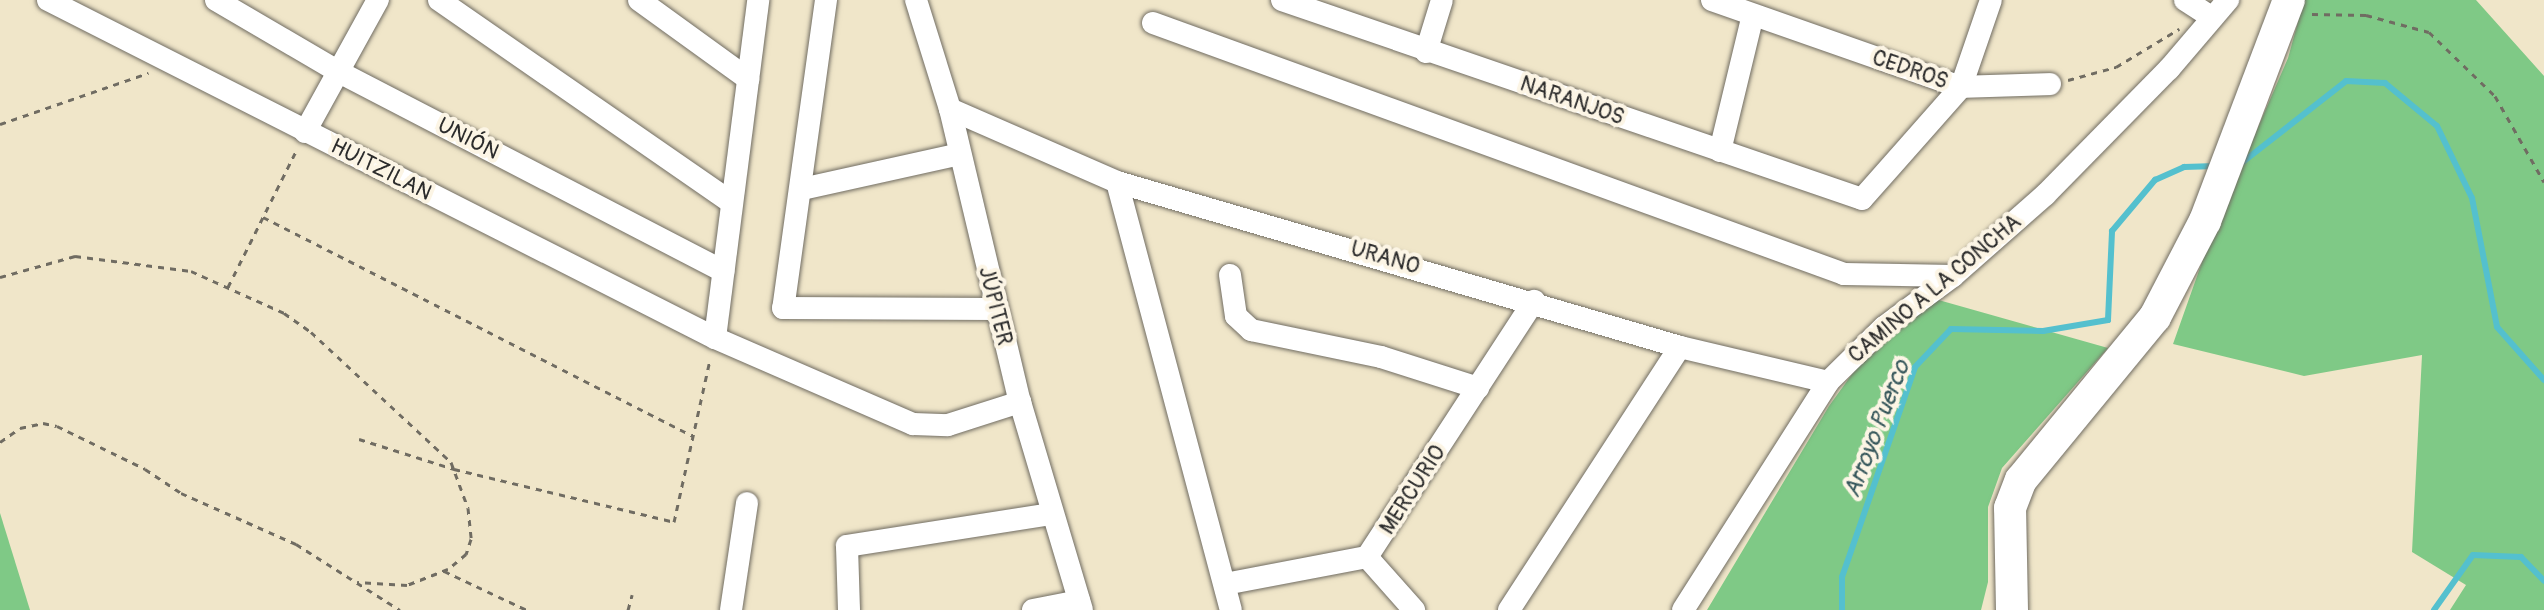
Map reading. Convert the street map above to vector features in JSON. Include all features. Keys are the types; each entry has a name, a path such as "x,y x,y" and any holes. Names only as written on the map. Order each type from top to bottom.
{"street":[{"name":"HUITZILAN","path":"48,0 715,338 913,424 948,425 1020,402"},
{"name":"UNIÓN","path":"216,0 339,72 723,271"},
{"path":"305,132 378,0"},
{"path":"439,0 732,203"},
{"path":"639,0 748,79"},
{"path":"715,338 758,0"},
{"path":"826,0 783,308 995,309"},
{"name":"JÚPITER","path":"916,0 950,109 995,309 1020,402 1080,605"},
{"name":"NARANJOS","path":"1282,0 1426,52 1862,199 1961,87"},
{"path":"1426,52 1442,0"},
{"name":"CEDROS","path":"1712,0 1961,87 2050,84"},
{"path":"1961,87 1991,0"},
{"path":"2185,0 2204,24"},
{"name":"CAMINO A LA CONCHA","path":"1683,610 1828,382 1884,327 1953,276 2094,148 2228,0"},
{"path":"2012,610 2010,508 2021,480 2142,337 2205,221 2286,13"},
{"path":"1720,151 1753,15"},
{"path":"1153,23 1844,274 1953,276"},
{"name":"URANO","path":"950,109 1117,182 1534,301 1680,347 1828,382"},
{"path":"802,189 960,154"},
{"path":"1117,182 1231,610"},
{"path":"1230,275 1236,316 1251,330 1381,357 1478,388"},
{"name":"MERCURIO","path":"1225,584 1367,557 1534,301"},
{"path":"1509,610 1680,347"},
{"path":"731,610 747,503"},
{"path":"849,610 847,546 1051,514"},
{"path":"1367,557 1414,610"},
{"path":"1033,610 1080,605"}],"path":[{"path":"2286,13 2366,15 2429,32 2495,96 2544,182"},
{"path":"2050,84 2116,67 2174,28 2204,24"},
{"path":"0,124 171,64"},
{"path":"228,287 305,132"},
{"path":"263,217 693,436"},
{"path":"0,277 75,256 96,256 191,271 228,287 311,332 454,469 468,508 471,539 466,554 444,571 407,585 357,582"},
{"path":"359,439 454,469 674,522 715,338"},
{"path":"0,442 20,428 43,423 57,426 145,469 181,493 296,544 400,610"},
{"path":"444,571 527,610"},
{"path":"628,610 632,595"}],"green space":[{"path":"2304,0 2476,0 2544,76 2544,610 2450,610 2466,585 2412,552 2422,355 2304,376 2173,344 2213,231 2288,58"},
{"path":"1935,299 2108,348 2002,468 1988,507 1988,582 1981,610 1707,610 1829,406 1855,370"},
{"path":"0,513 30,610 0,610"}],"waterway":[{"name":"Arroyo Puerco","path":"2239,165 2346,81 2385,83 2437,126 2472,198 2497,327 2544,380"},
{"name":"Arroyo Puerco","path":"1842,610 1842,577 1915,367 1951,329 2043,331 2108,320 2112,231 2155,180 2184,167 2216,166"},
{"path":"2434,610 2473,555 2521,557 2544,581"}]}
